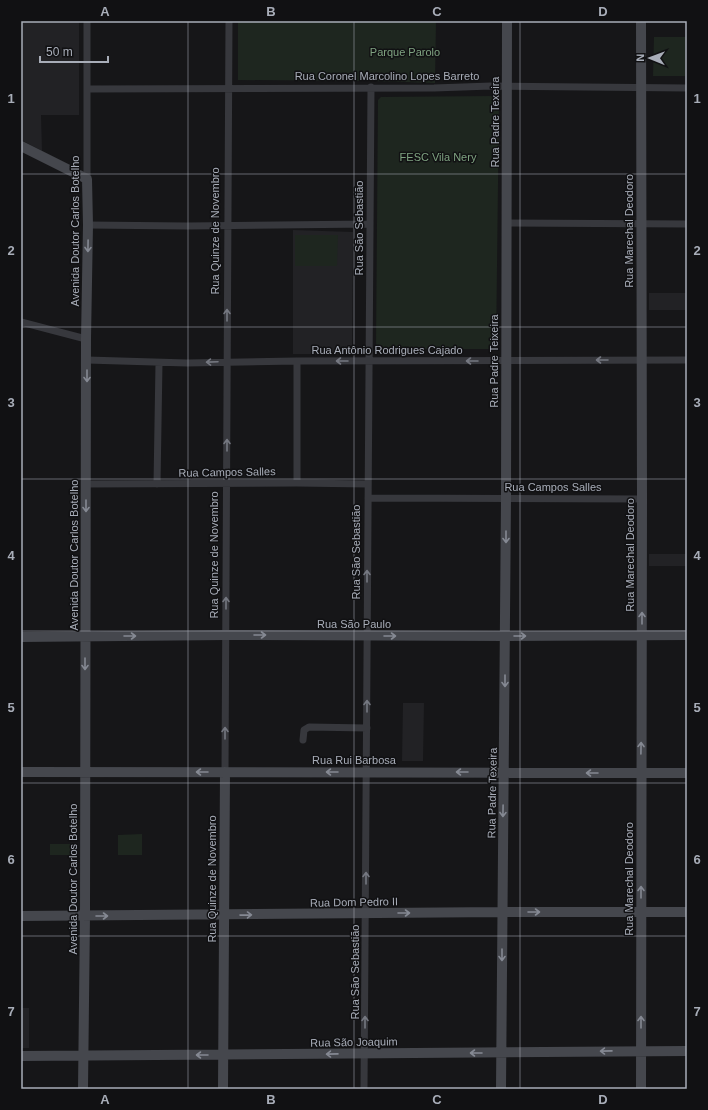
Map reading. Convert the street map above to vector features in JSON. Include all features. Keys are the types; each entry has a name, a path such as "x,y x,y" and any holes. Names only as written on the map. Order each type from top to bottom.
{"main road":[{"name":"Rua Padre Texeira","path":"507,21 507,223"},
{"name":"Rua Marechal Deodoro","path":"641,1089 642,21"},
{"path":"21,146 87,179"},
{"name":"Avenida Doutor Carlos Botelho","path":"83,1089 85,916 87,179"},
{"name":"Rua Padre Teixeira","path":"506,498 507,223"},
{"name":"Rua Padre Texeira","path":"501,1089 506,498"},
{"name":"Rua São Paulo","path":"21,637 226,635 687,635"},
{"name":"Rua Rui Barbosa","path":"21,772 687,773"},
{"name":"Rua Quinze de Novembro","path":"223,1089 225,772"},
{"name":"Rua Dom Pedro II","path":"21,916 687,912"},
{"name":"Rua São Joaquim","path":"21,1056 501,1053 641,1050 687,1051"}],"street":[{"name":"Avenida Doutor Carlos Botelho","path":"87,21 87,179"},
{"name":"Rua Quinze de Novembro","path":"225,772 229,21"},
{"name":"Rua Coronel Marcolino Lopes Barreto","path":"87,89 507,86 687,88"},
{"name":"Rua São Sebastião","path":"364,1089 371,87"},
{"path":"507,223 687,224"},
{"path":"88,225 228,226 369,224"},
{"path":"21,322 86,339"},
{"name":"Rua Antônio Rodrigues Cajado","path":"87,360 159,363 297,361 687,360"},
{"path":"297,361 297,483"},
{"path":"157,484 159,363"},
{"name":"Rua Campos Salles","path":"86,484 368,484"},
{"name":"Rua Campos Salles","path":"368,498 642,499"},
{"path":"303,740 304,730 309,727 367,728"}],"shaded area":[{"path":"21,21 79,21 79,115 41,115 42,151 21,140"},
{"path":"293,230 353,232 352,354 293,354"},
{"path":"649,293 687,293 687,310 649,310"},
{"path":"649,554 687,554 687,566 649,566"},
{"path":"403,703 424,703 423,761 402,761"},
{"path":"21,1008 29,1008 29,1048 21,1048"}],"green space":[{"name":"Parque Parolo","path":"238,21 436,21 435,83 238,80"},
{"path":"654,37 686,37 685,76 653,76"},
{"name":"FESC Vila Nery","path":"494,96 499,101 496,349 378,349 376,347 378,100 381,97"},
{"path":"295,235 338,235 337,266 295,266"},
{"path":"142,834 142,855 118,855 118,835"},
{"path":"50,844 71,844 71,855 50,855"}]}
